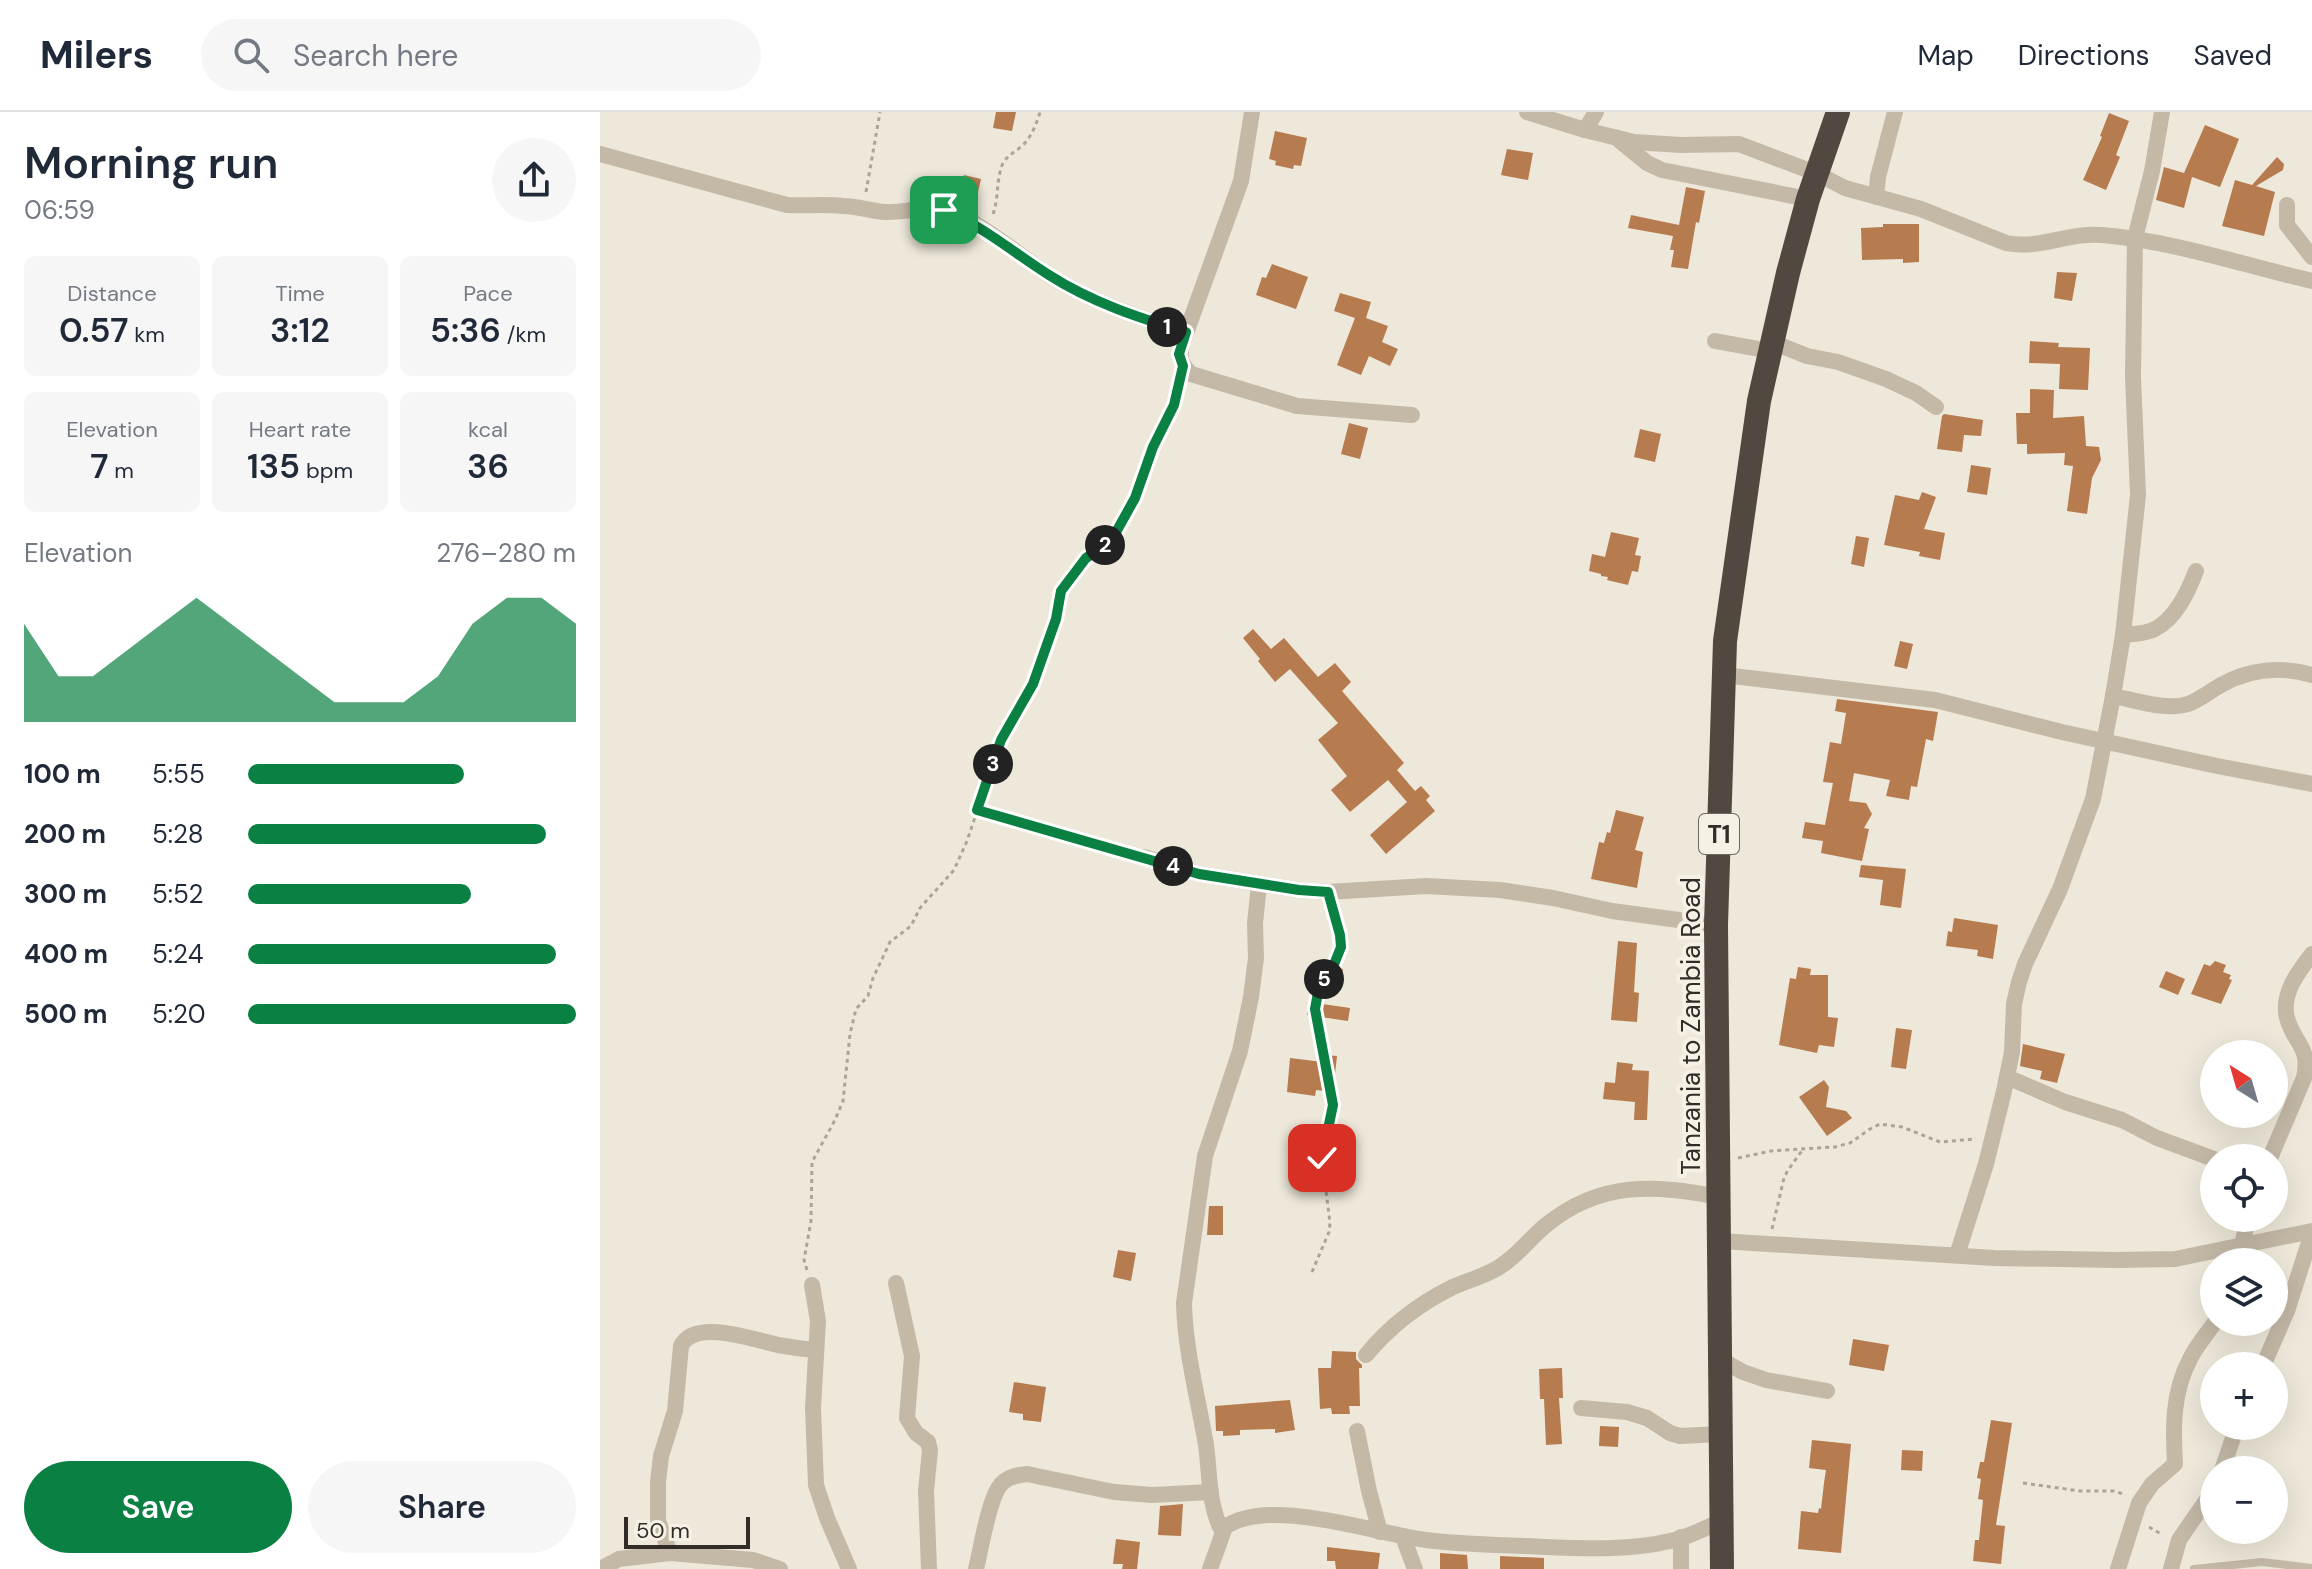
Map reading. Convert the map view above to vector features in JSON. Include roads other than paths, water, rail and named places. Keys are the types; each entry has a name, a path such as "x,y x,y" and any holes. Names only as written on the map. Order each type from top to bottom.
{"highway":[{"name":"Tanzania to Zambia Road","path":"1722,1569 1716,925 1726,627 1759,401 1808,199 1838,112"}],"street":[{"path":"1252,112 1241,181 1179,354 1183,366 1191,374 1297,406 1412,415"},
{"path":"1527,112 1617,138 1659,144 1739,144 1818,174 1845,188 1921,209 2017,245 2029,246 2090,234 2135,238 2312,281"},
{"path":"1585,130 1596,112"},
{"path":"1876,197 1878,177 1895,112"},
{"path":"1957,1255 1975,1200 2007,1077 2019,982 2060,889 2093,799 2113,696 2138,495 2133,377 2135,238 2152,171 2162,112"},
{"path":"1617,138 1647,163 1662,170 1808,199"},
{"path":"600,154 787,205 840,205 886,212 944,210 964,218 1079,292 1186,332"},
{"path":"2287,205 2287,225 2312,257"},
{"path":"1715,341 1771,346 1838,362 1886,379 1916,393 1936,407"},
{"path":"2123,635 2158,628 2183,600 2196,571"},
{"path":"2113,696 2162,705 2186,705 2230,681 2261,671 2279,668 2312,675"},
{"path":"1724,675 1935,700 2062,732 2312,784"},
{"path":"1144,857 1199,874 1259,885 1328,892 1426,886 1500,890 1612,911 1716,925"},
{"path":"1222,1531 1215,1515 1185,1325 1186,1281 1205,1156 1240,1051 1251,997 1259,885"},
{"path":"2276,1144 2304,1078 2309,1055 2287,1018 2287,999 2291,984 2312,954"},
{"path":"2007,1077 2065,1102 2122,1120 2157,1138 2200,1154"},
{"path":"1366,1355 1400,1319 1450,1289 1496,1269 1547,1224 1576,1204 1635,1188 1671,1188 1720,1197"},
{"path":"2251,1248 2312,1232"},
{"path":"2269,1352 2287,1311 2312,1232"},
{"path":"1720,1241 2073,1261 2200,1256"},
{"path":"896,1283 912,1356 907,1418 916,1433 928,1442 930,1450 926,1479 929,1569"},
{"path":"812,1285 818,1321 813,1420 816,1485 849,1569"},
{"path":"670,1553 658,1521 658,1482 661,1456 675,1411 684,1340 690,1335 727,1333 816,1350"},
{"path":"2118,1569 2138,1507 2152,1484 2175,1464 2176,1397 2190,1358 2205,1336"},
{"path":"1720,1359 1766,1380 1827,1391"},
{"path":"1581,1408 1627,1412 1647,1418 1680,1436 1720,1434"},
{"path":"1357,1431 1380,1532"},
{"path":"976,1569 999,1487 1007,1479 1018,1475 1027,1474 1131,1494 1211,1492"},
{"path":"2171,1569 2179,1540 2200,1509"},
{"path":"1210,1569 1222,1531 1236,1522 1277,1516 1327,1521 1435,1542 1579,1548 1671,1541 1721,1521"},
{"path":"1403,1537 1415,1569"},
{"path":"1681,1537 1681,1569"},
{"path":"600,1569 619,1559 670,1553 753,1560 780,1569"}],"lane":[{"path":"2194,1569 2262,1562 2312,1568"}]}
